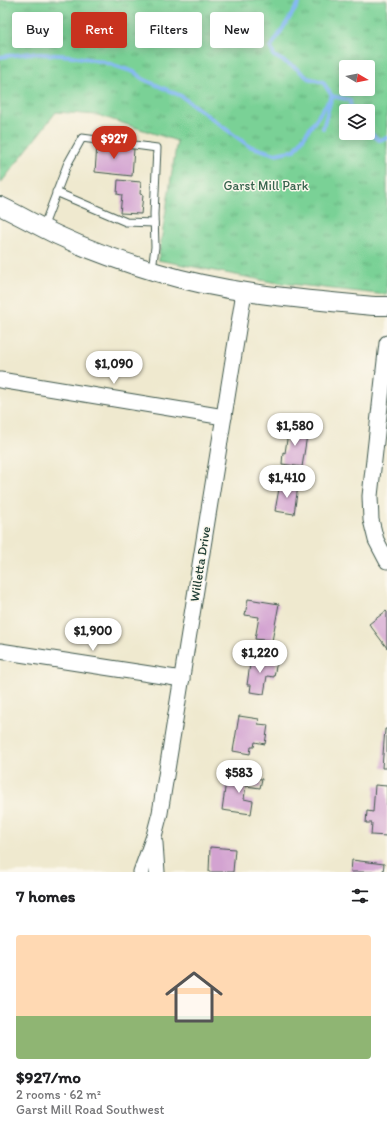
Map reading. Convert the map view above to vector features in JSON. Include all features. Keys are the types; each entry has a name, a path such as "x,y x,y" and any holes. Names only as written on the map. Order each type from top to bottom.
{"street":[{"path":"0,206 57,235 111,257 152,271 244,292 277,297 387,306"},
{"name":"Willetta Drive","path":"154,836 160,813 244,292"},
{"path":"387,343 370,496 371,520 376,540 387,561"},
{"path":"0,380 224,417"},
{"path":"0,651 182,679"},
{"path":"141,872 154,836"},
{"path":"154,836 157,872"}],"lane":[{"path":"43,228 67,165 82,138 157,148 154,223 155,247 152,271"},
{"path":"56,192 126,222 154,223"}],"green space":[{"name":"Garst Mill Park","path":"0,0 387,0 387,295 272,282 158,260 177,141 98,115 56,112 0,184"}],"building":[{"path":"97,145 134,149 132,176 95,172"},
{"path":"118,180 141,182 140,194 143,195 141,214 120,213 122,195 117,194"},
{"path":"289,426 308,429 302,467 282,464"},
{"path":"280,483 298,486 294,514 275,511"},
{"path":"248,599 279,604 272,641 255,639 259,617 245,615"},
{"path":"386,611 387,612 387,648 369,624"},
{"path":"251,657 277,661 274,677 267,676 264,694 250,692 251,685 247,685"},
{"path":"239,716 259,719 258,724 268,725 265,744 255,742 254,747 251,747 250,754 233,751"},
{"path":"385,729 387,729 387,768 382,768"},
{"path":"227,774 262,779 260,788 246,786 244,799 253,801 251,814 222,810"},
{"path":"375,785 387,786 387,836 371,835 372,823 366,823 367,811 373,812"},
{"path":"210,847 235,849 233,872 209,872"},
{"path":"352,860 384,864 383,872 351,872"}],"waterway":[{"path":"0,57 30,53 72,56 104,62 134,72 143,79 181,96 249,146 275,154 295,150 332,96 323,82 308,78 296,68 274,56 271,47 301,0"},
{"path":"323,128 332,96 350,100 350,104"},
{"path":"375,137 379,140 387,138"}]}
